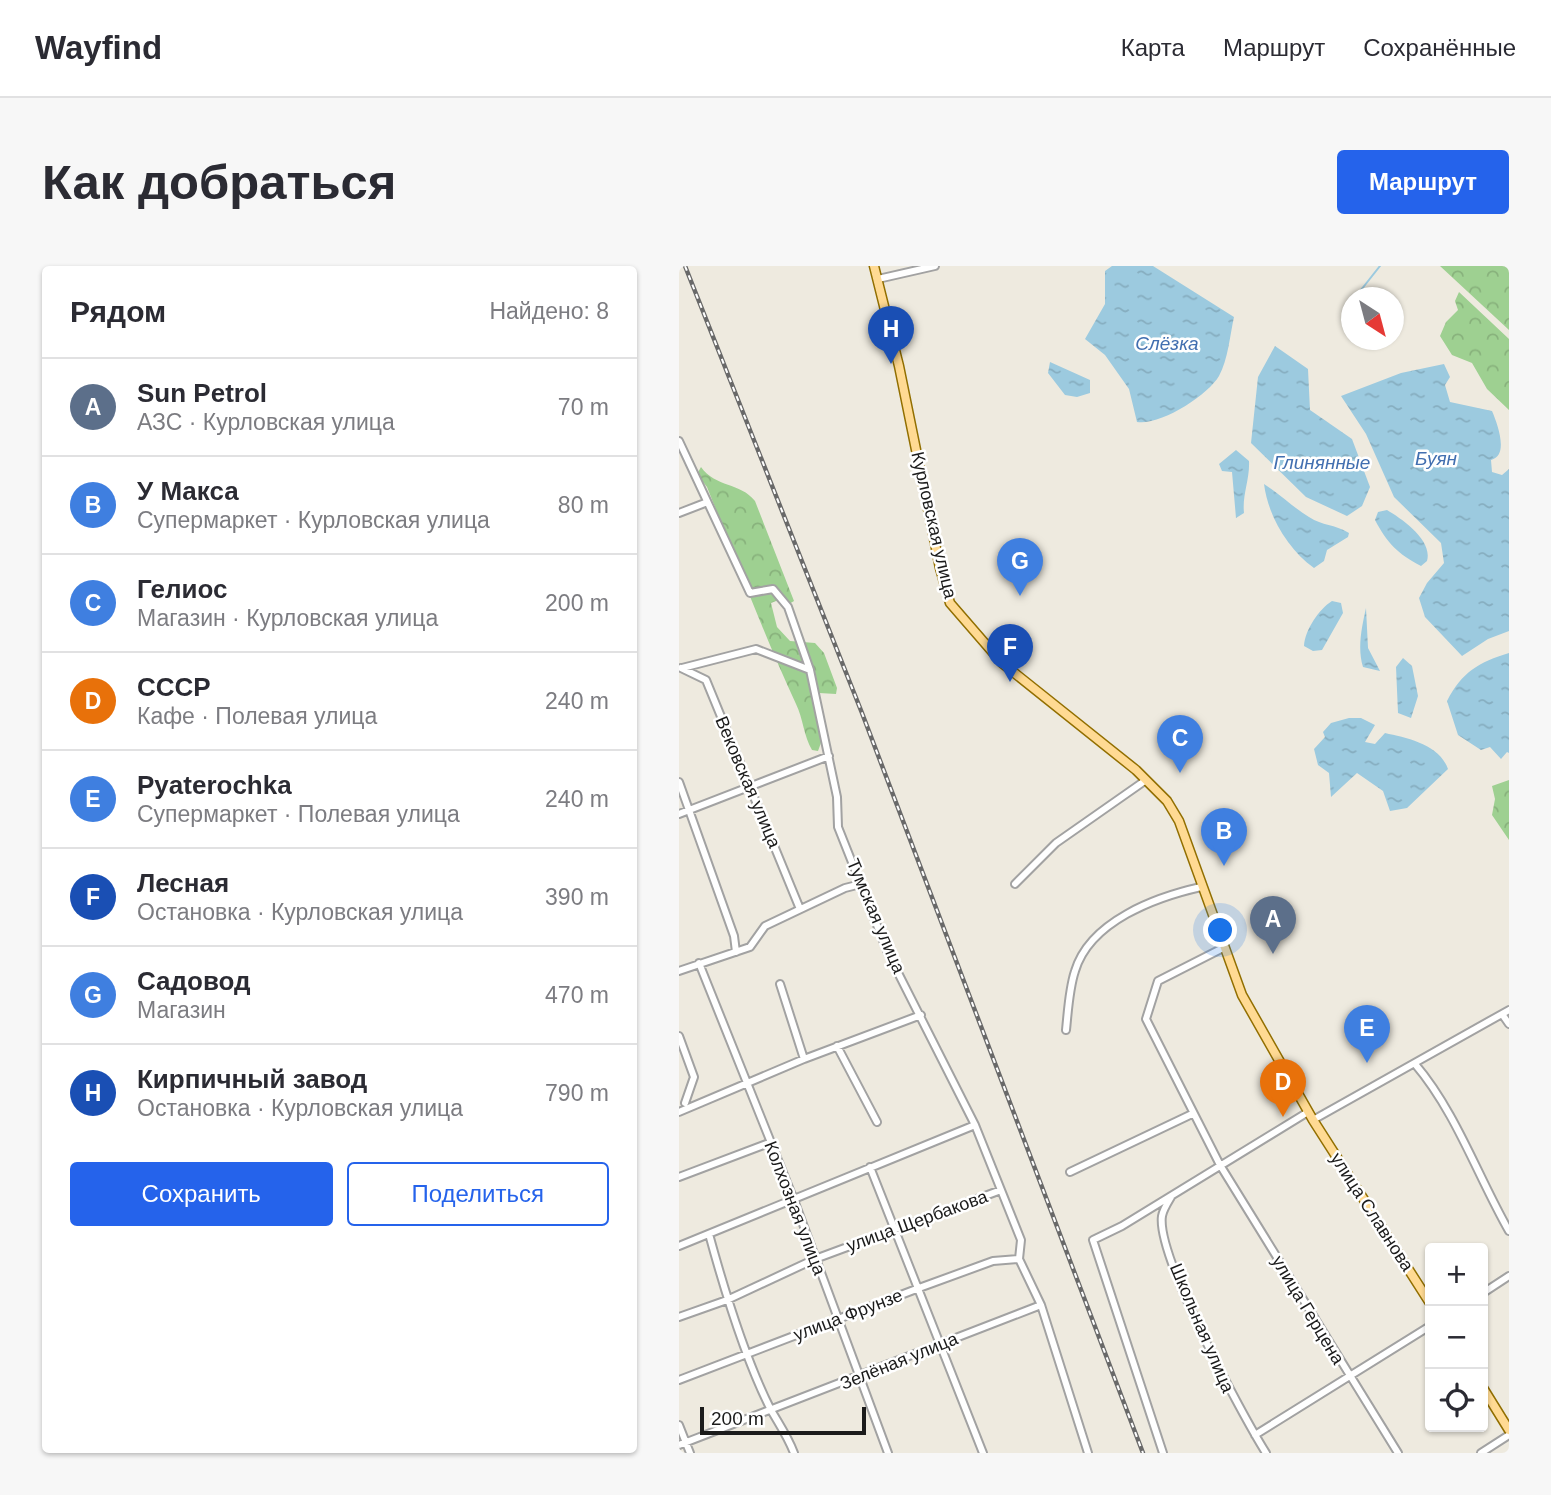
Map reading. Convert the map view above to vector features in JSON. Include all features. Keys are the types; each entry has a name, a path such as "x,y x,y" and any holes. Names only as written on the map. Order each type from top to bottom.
{"main road":[{"name":"Курловская улица","path":"874,266 901,376 940,568 950,603 1015,676 1146,780 1167,801 1179,821 1242,995 1313,1121"},
{"name":"улица Славнова","path":"1313,1121 1425,1295"},
{"path":"1488,1397 1509,1433"}],"street":[{"path":"878,279 935,266"},
{"name":"Тумская улица","path":"679,441 705,503 750,593 773,589 788,607 810,670 837,797 838,827 888,953 975,1125 1021,1240 1019,1259 1041,1305 1088,1453"},
{"path":"679,513 705,503"},
{"path":"680,668 756,649 810,670"},
{"name":"Вековская улица","path":"680,668 706,680 800,909"},
{"path":"679,814 829,756"},
{"path":"1015,884 1064,837 1146,780"},
{"path":"679,782 734,936 736,953"},
{"path":"679,971 750,947 765,926 845,888 861,884"},
{"path":"1066,1030 1074,971 1080,958 1096,939 1110,925 1141,907 1201,887"},
{"name":"улица Герцена","path":"1223,948 1158,981 1146,1019 1220,1165 1347,1375 1398,1453"},
{"name":"Колхозная улица","path":"699,963 794,1200 888,1453"},
{"path":"781,984 804,1059"},
{"path":"1313,1121 1509,1010"},
{"path":"1501,1014 1509,1024"},
{"path":"685,1104 921,1015"},
{"path":"679,1036 694,1077 685,1104 679,1112"},
{"path":"837,1046 877,1122"},
{"path":"1415,1064 1425,1076 1509,1231"},
{"path":"1163,1453 1093,1240 1308,1112"},
{"path":"1070,1172 1192,1114"},
{"path":"679,1246 975,1125"},
{"path":"679,1177 769,1143"},
{"path":"870,1167 983,1453"},
{"name":"улица Щербакова","path":"679,1317 727,1300 815,1259 1001,1190"},
{"name":"Школьная улица","path":"1171,1196 1162,1216 1178,1276 1233,1400 1266,1453"},
{"path":"709,1234 727,1300 771,1409 785,1430 794,1453"},
{"name":"улица Фрунзе","path":"679,1380 919,1287 993,1261 1019,1259"},
{"path":"1488,1290 1509,1276"},
{"name":"Зелёная улица","path":"683,1444 1041,1305"},
{"path":"1255,1435 1347,1375 1425,1329"},
{"path":"679,1424 683,1444 690,1453"},
{"path":"1481,1453 1509,1433"}],"green space":[{"path":"1440,266 1509,266 1509,330"},
{"path":"1459,292 1509,339 1509,410 1487,389 1472,363 1452,355 1440,336 1446,322 1458,310 1455,301"},
{"path":"701,467 714,479 742,491 755,501 794,601 789,604 776,601 771,603 777,627 790,641 815,643 824,653 837,688 836,694 819,693 813,703 822,740 818,751 812,750 809,745 798,709 707,487 697,474"},
{"path":"1509,780 1509,840 1492,815 1495,799 1492,786"}],"water":[{"name":"Слёзка","path":"1112,266 1153,266 1234,317 1227,355 1213,384 1183,408 1147,422 1137,422 1129,389 1105,355 1085,339 1105,304 1105,271"},
{"name":"Глинянные","path":"1275,346 1308,369 1310,410 1352,439 1370,487 1362,506 1347,516 1306,497 1251,443 1258,377"},
{"path":"1050,362 1090,380 1090,393 1077,397 1065,395 1048,373"},
{"name":"Буян","path":"1444,364 1450,377 1445,385 1450,402 1492,411 1501,446 1500,453 1491,460 1492,472 1502,475 1509,469 1509,631 1488,639 1462,656 1425,617 1419,598 1427,583 1444,563 1441,543 1394,497 1366,434 1341,396 1401,373"},
{"path":"1236,450 1249,461 1244,513 1236,518 1232,472 1222,471 1219,464"},
{"path":"1264,484 1309,517 1349,533 1348,537 1327,550 1324,561 1314,568 1296,551 1281,531 1270,508"},
{"path":"1387,510 1421,538 1428,553 1427,561 1421,566 1394,547 1379,528 1375,520 1378,512"},
{"path":"1332,601 1341,603 1343,613 1322,650 1313,651 1304,646 1307,633 1318,615"},
{"path":"1366,608 1368,648 1380,671 1363,667 1361,660 1361,637"},
{"path":"1509,653 1509,753 1501,759 1490,747 1481,750 1458,735 1447,701 1465,675 1489,660"},
{"path":"1403,658 1412,666 1418,696 1411,718 1398,713 1396,667"},
{"path":"1361,718 1375,725 1365,742 1375,744 1385,733 1412,740 1430,748 1444,760 1448,769 1407,808 1390,811 1383,791 1357,773 1331,797 1329,773 1318,765 1314,749 1325,737 1323,732 1331,723"}],"waterway":[{"path":"1363,287 1380,266"}],"railway":[{"path":"685,266 862,713 1143,1453"}],"place":[{"name":"Кирпичный завод","path":"891,364"},
{"name":"Садовод","path":"1020,596"},
{"name":"Лесная","path":"1010,682"},
{"name":"Гелиос","path":"1180,773"},
{"name":"У Макса","path":"1224,866"},
{"name":"Sun Petrol","path":"1273,954"},
{"name":"Pyaterochka","path":"1367,1063"},
{"name":"СССР","path":"1283,1117"}]}
